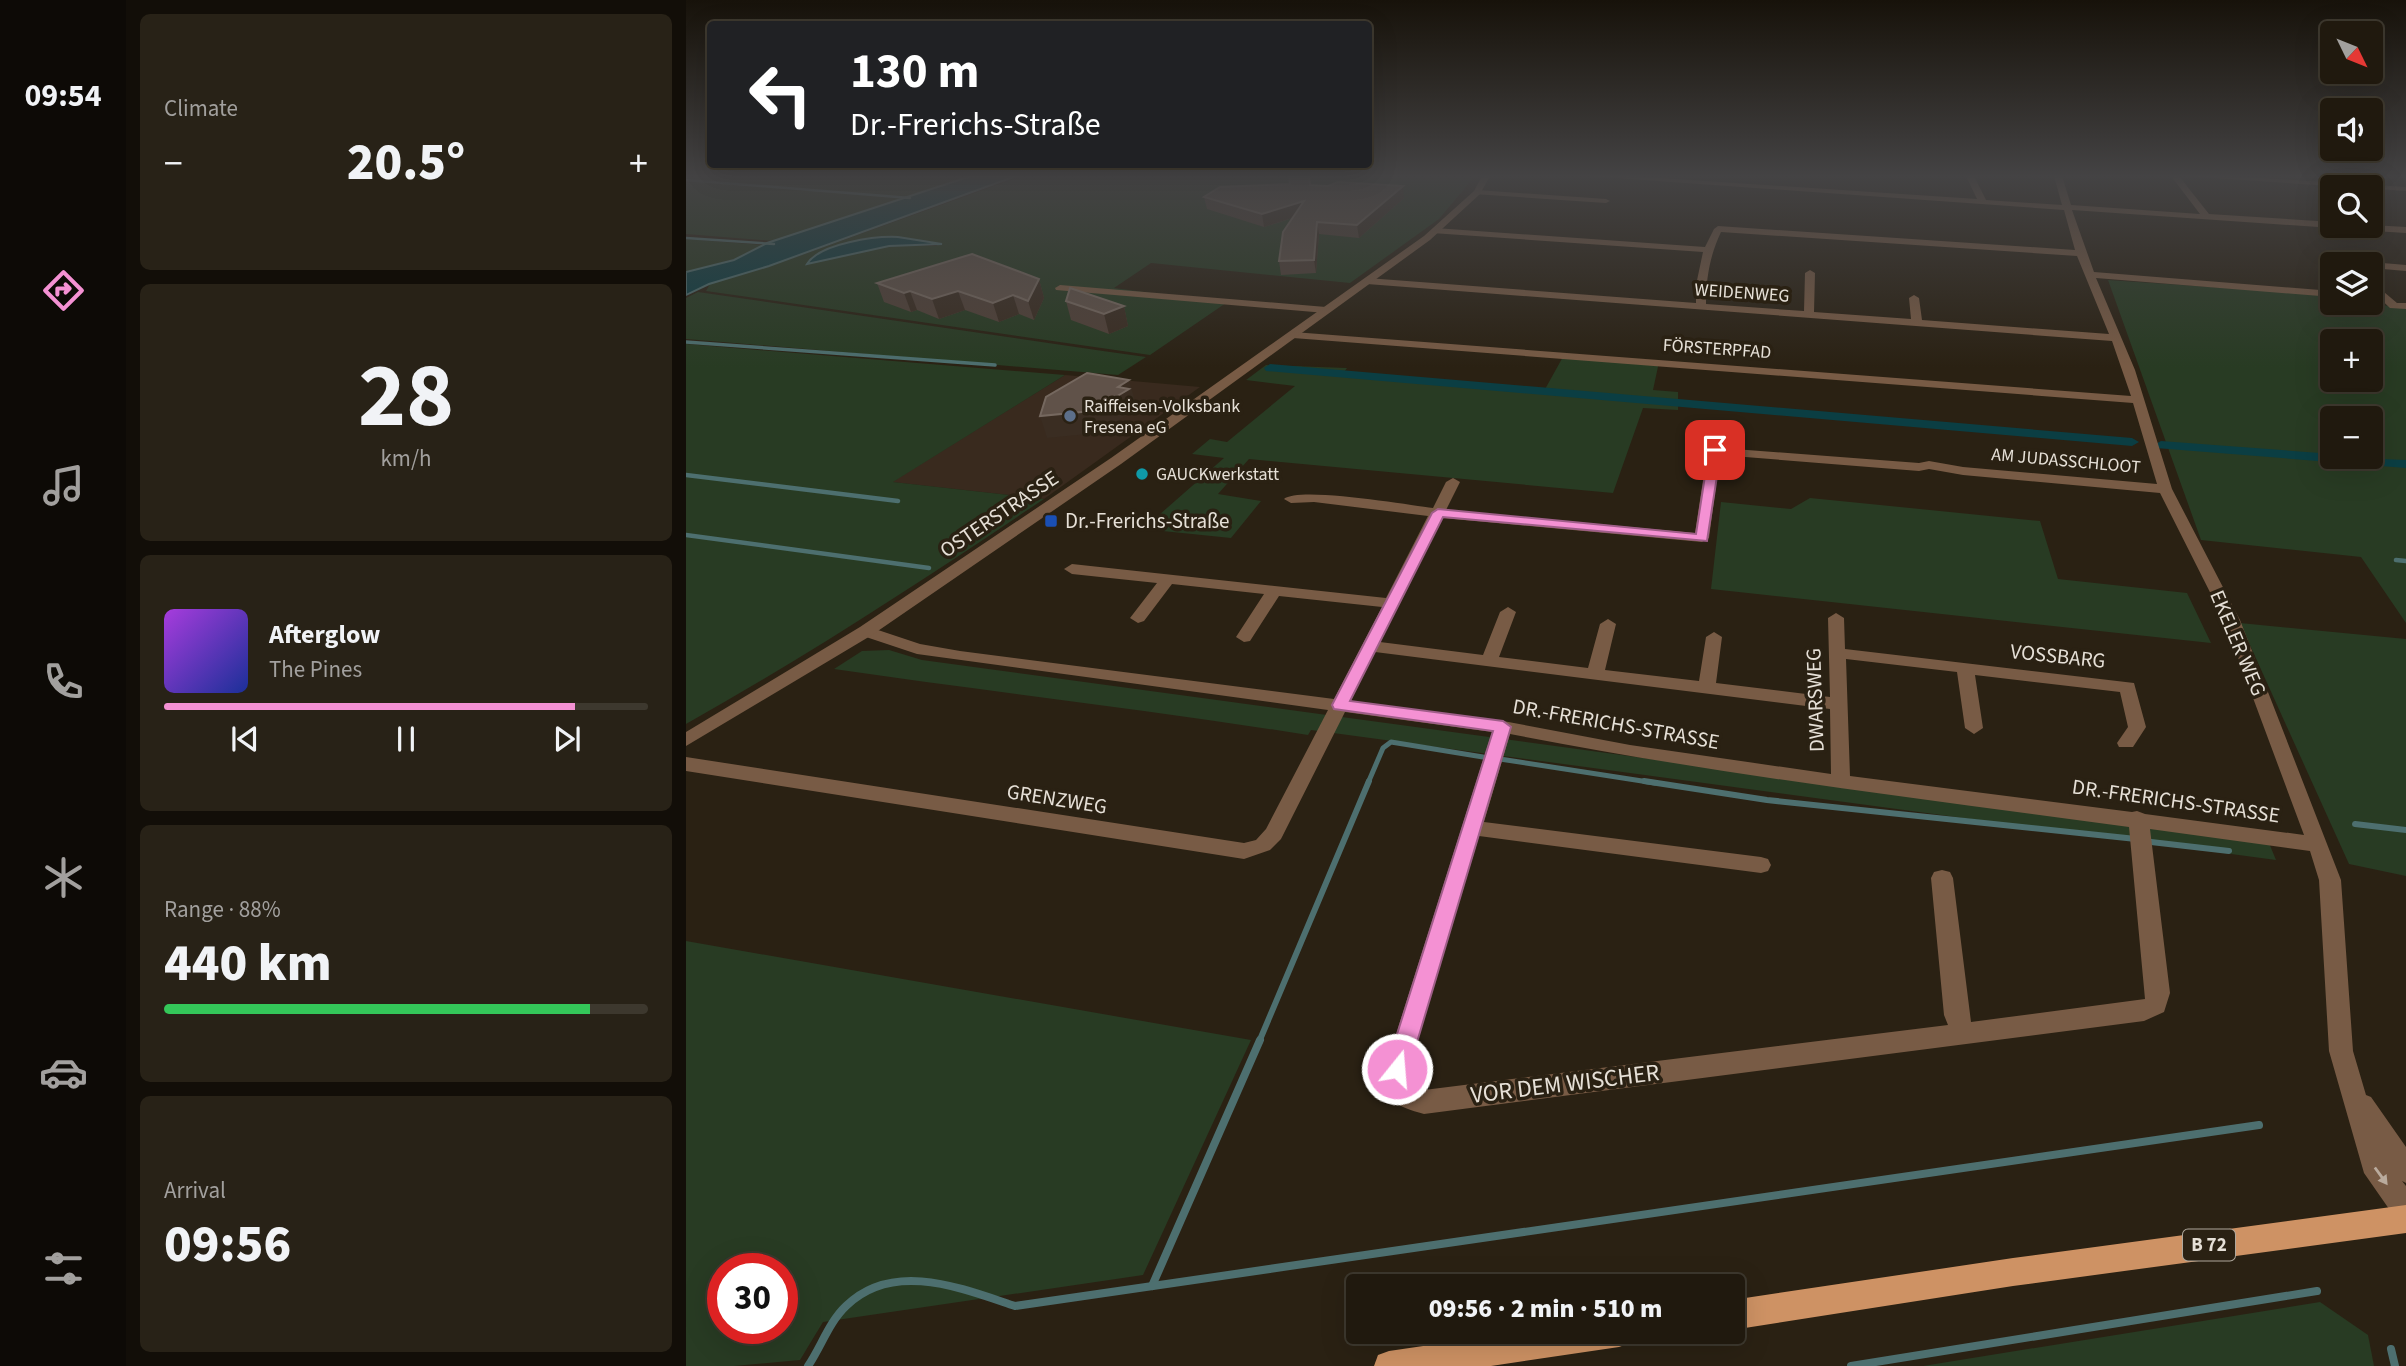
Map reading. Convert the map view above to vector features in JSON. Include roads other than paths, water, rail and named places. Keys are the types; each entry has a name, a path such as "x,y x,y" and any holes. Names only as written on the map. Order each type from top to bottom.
{"main road":[{"name":"B 72","path":"1745,1313 2013,1272 2406,1219"},
{"path":"1389,1366 1538,1344"}],"street":[{"name":"OSTERSTRASSE","path":"686,740 866,631 1095,476 1424,240"},
{"path":"1561,240 1708,250"},
{"path":"1701,307 1701,285 1708,250 1713,240"},
{"path":"1881,240 2081,253"},
{"name":"EKELER WEG","path":"2077,240 2138,400 2165,489 2232,620 2318,844 2330,880 2338,1034 2373,1164 2406,1209"},
{"path":"2383,266 2406,268"},
{"path":"1809,316 1810,273"},
{"path":"2091,275 2320,293"},
{"name":"WEIDENWEG","path":"1367,281 2115,338"},
{"path":"1060,288 1326,310"},
{"path":"2383,295 2394,306 2406,306"},
{"path":"1914,298 1917,324"},
{"name":"FÖRSTERPFAD","path":"1293,335 2138,400"},
{"path":"1291,499 1314,498 1438,513 1702,538 1716,434"},
{"name":"AM JUDASSCHLOOT","path":"1715,450 1920,467 1951,473 1963,471 2165,489"},
{"name":"GRENZWEG","path":"686,764 1244,851 1263,845 1274,834 1454,482"},
{"path":"1072,569 1391,603"},
{"path":"1138,618 1167,581"},
{"path":"1244,637 1273,592"},
{"path":"1489,660 1508,612"},
{"name":"DWARSWEG","path":"1836,618 1835,653 1842,781"},
{"path":"1595,674 1608,624"},
{"name":"DR.-FRERICHS-STRASSE","path":"866,631 917,649 960,656 1503,727 1630,751 2318,844"},
{"path":"1707,687 1714,637"},
{"path":"1371,646 1837,704"},
{"name":"VOSSBARG","path":"1835,653 2128,687 2137,727 2126,743"},
{"path":"1965,669 1975,728"},
{"name":"VOR DEM WISCHER","path":"1503,727 1397,1069 1397,1087 1409,1098 1423,1102 2144,1010 2156,1005 2158,993 2141,832 2137,818"},
{"path":"1473,828 1761,864"},
{"path":"1941,878 1956,1015 1963,1033"},
{"name":"EKELER WEG","path":"2352,1091 2406,1170"}],"water":[{"path":"777,240 841,240 709,284 686,295 686,272 734,260"},
{"path":"863,240 915,240 942,244 889,246 807,264 824,251"}],"waterway":[{"path":"712,240 774,244"},
{"path":"686,342 995,365"},
{"path":"1270,368 2132,442"},
{"path":"2161,445 2406,464"},
{"path":"686,475 898,501"},
{"path":"686,535 929,568"},
{"path":"2396,560 2406,561"},
{"path":"1368,783 1383,748 1391,742 1483,757"},
{"path":"1500,759 1655,783"},
{"path":"1259,1042 1369,781"},
{"path":"1644,781 1767,800 2136,839"},
{"path":"2355,824 2406,830"},
{"path":"2151,842 2229,851"},
{"path":"1152,1286 1260,1040"},
{"path":"808,1366 840,1312 865,1292 885,1284 928,1282 1015,1306 2259,1125"},
{"path":"1851,1366 2317,1291"},
{"path":"2391,1349 2395,1366"}],"place":[{"name":"Raiffeisen-Volksbank Fresena eG","path":"1070,416"},
{"name":"GAUCKwerkstatt","path":"1142,474"},
{"name":"Dr.-Frerichs-Straße","path":"1051,521"}]}
